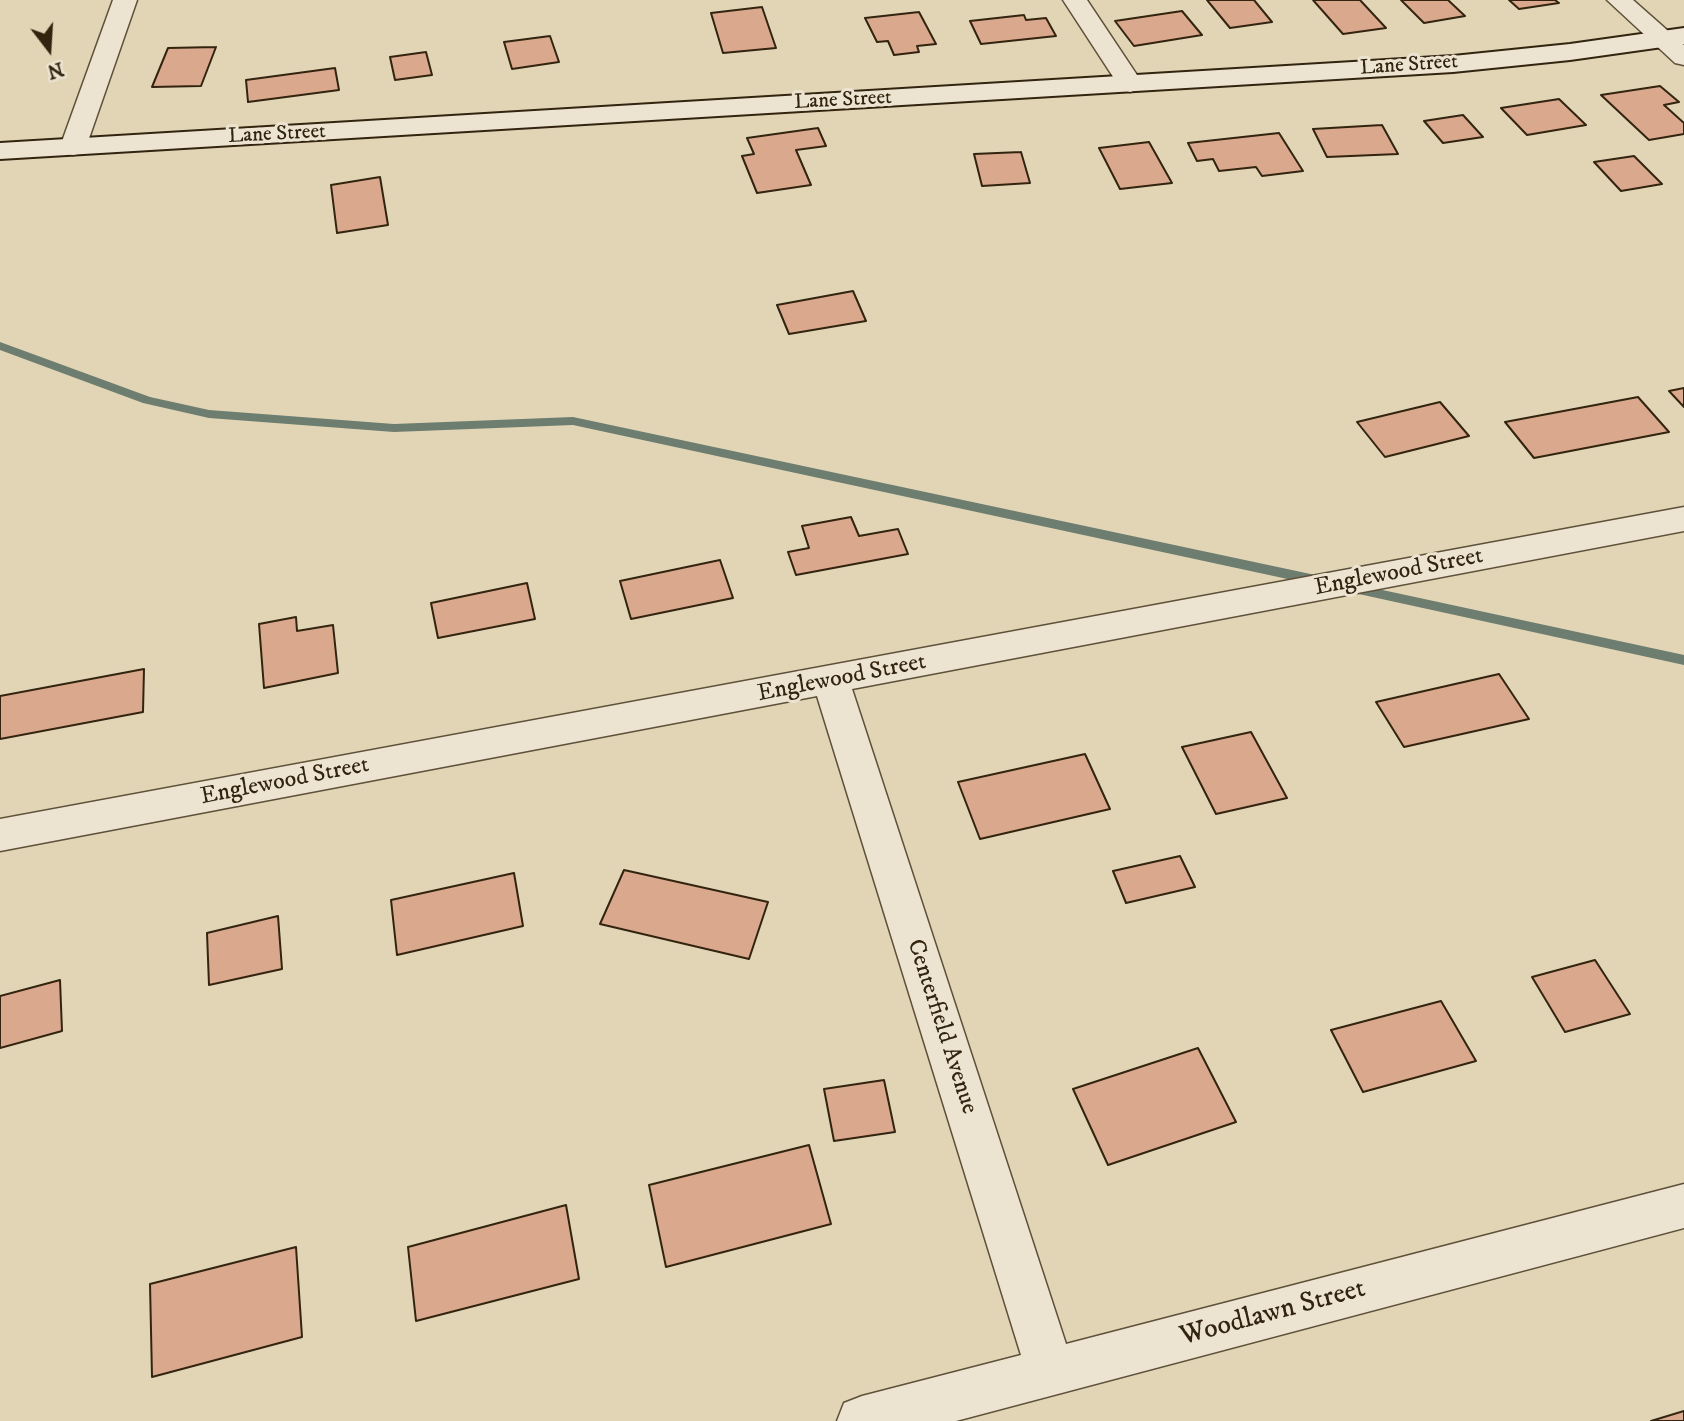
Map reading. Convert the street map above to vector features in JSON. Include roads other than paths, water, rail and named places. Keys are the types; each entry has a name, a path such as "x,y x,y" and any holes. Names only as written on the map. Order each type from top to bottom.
{"main road":[{"name":"Lane Street","path":"0,151 1453,64 1673,38"}],"street":[{"path":"74,147 125,0"},
{"path":"1075,0 1130,84"},
{"path":"1619,0 1673,38 1684,58"},
{"name":"Englewood Street","path":"0,835 1684,519"},
{"name":"Centerfield Avenue","path":"831,681 1051,1373"},
{"name":"Woodlawn Street","path":"862,1421 1684,1206"}],"waterway":[{"path":"0,346 147,400 209,414 394,428 573,421 1320,581"},
{"path":"1350,588 1684,660"}]}
